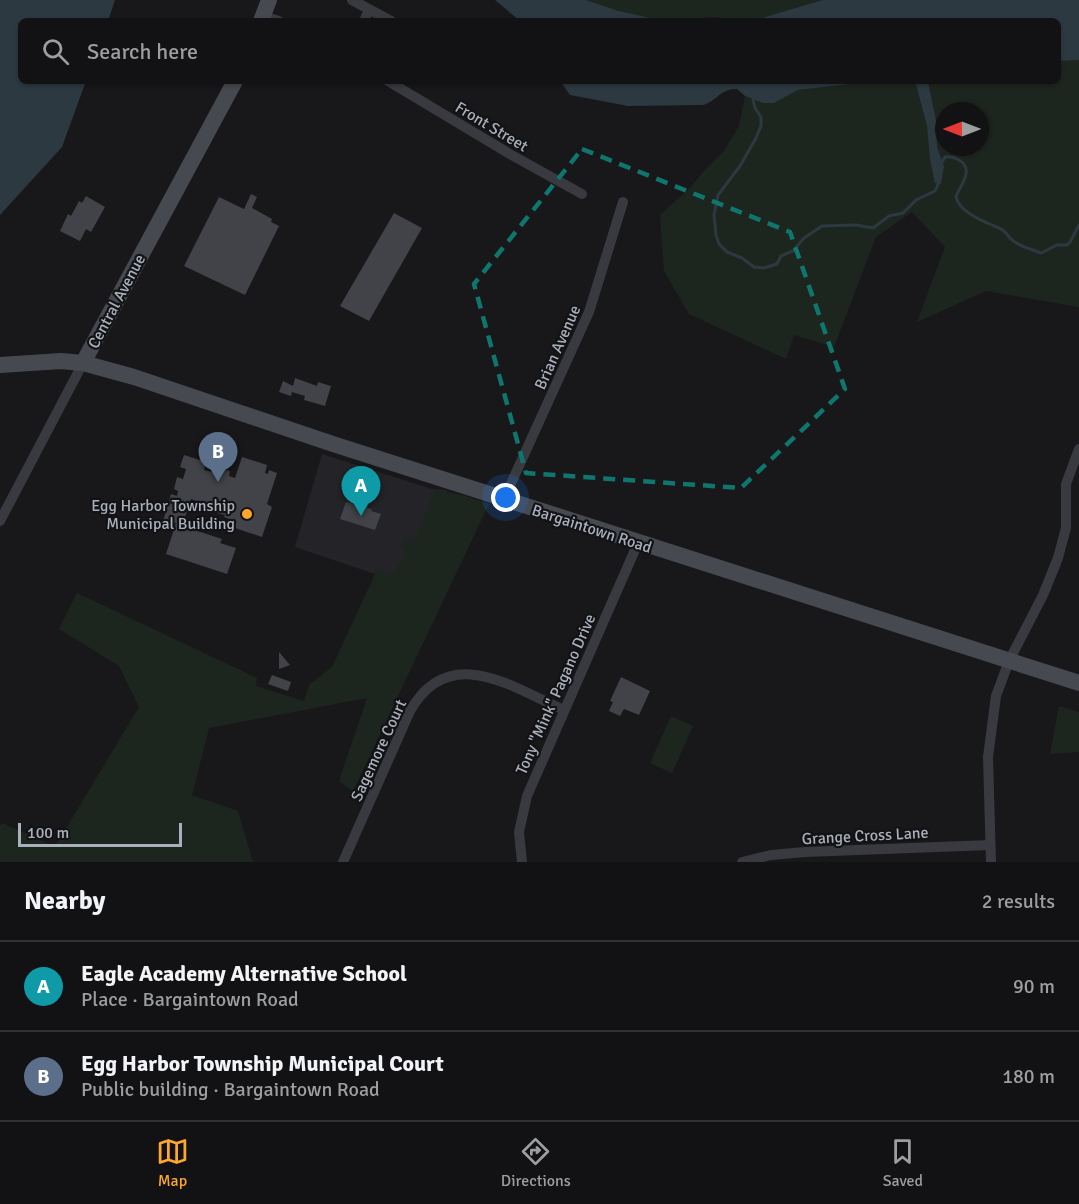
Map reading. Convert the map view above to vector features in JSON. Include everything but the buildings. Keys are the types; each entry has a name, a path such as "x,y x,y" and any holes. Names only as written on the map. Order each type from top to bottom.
{"main road":[{"path":"268,18 269,0"},
{"name":"Central Avenue","path":"83,363 233,84"},
{"name":"Bargaintown Road","path":"0,364 44,361 83,363 134,377 638,543 1079,683"}],"street":[{"path":"352,0 385,18"},
{"path":"365,18 369,10"},
{"name":"Front Street","path":"393,84 500,149 582,195"},
{"name":"Brian Avenue","path":"504,499 589,312 623,202"},
{"name":"Central Avenue","path":"0,521 83,363"},
{"path":"991,862 988,757 990,725 996,696 1009,661 1043,595 1058,558 1066,528 1066,484 1079,449"},
{"name":"Tony \"Mink\" Pagano Drive","path":"522,862 519,832 527,796 638,543"},
{"name":"Sagemore Court","path":"343,862 410,711 418,699 434,684 456,674 482,675 564,710"},
{"name":"Grange Cross Lane","path":"742,862 771,855 805,852 990,844"}],"highlighted area":[{"path":"582,149 790,232 845,389 741,488 526,473 474,284"}],"shaded area":[{"path":"0,0 115,0 109,18 18,18 18,84 85,84 62,147 0,215"},
{"path":"495,0 586,0 650,18 516,18"},
{"path":"586,0 823,0 766,18 650,18"},
{"path":"823,0 1079,0 1079,60 1061,61 1061,18 762,18"},
{"path":"1079,60 1079,307 986,291 917,322 945,247 912,212 876,237 834,347 794,335 786,359 689,314 664,271 660,215 691,187 724,151 739,126 745,96 763,103 774,103 798,90 852,84 916,84 927,126 932,166 943,164 940,156 989,156 989,102 935,102 935,115 929,84 1061,84 1061,61"},
{"path":"562,84 852,84 798,90 774,103 763,103 745,96 737,89 727,91 703,105 628,106 570,95"},
{"path":"916,84 929,84 935,115 935,156 940,156 944,166 941,184 935,183 927,126"},
{"path":"322,454 432,489 447,490 416,588 295,547"},
{"path":"436,489 489,504 353,791 339,781 367,698 209,728 192,795 238,811 253,862 0,862 0,826 2,823 55,847 139,707 119,666 59,629 77,593 257,678 256,686 304,701 309,685 332,667 375,574 375,569 391,575 403,560 405,551 400,546 404,537 414,540"},
{"path":"1059,706 1079,712 1079,752 1050,754"},
{"path":"671,716 693,726 672,773 650,763"}],"waterway":[{"path":"753,99 755,108 761,117 761,126 740,166 718,195 714,215 719,244 727,252 742,258 754,267 764,268 777,264 781,256 793,251 804,238 822,226 856,225 873,228 889,216 903,213 916,200 935,191 939,182"},
{"path":"941,164 945,157 957,159 963,163 966,174 956,197 958,203 968,213 1003,230 1021,246 1041,253 1057,245 1067,245 1079,225"}],"place":[{"name":"Egg Harbor Township Municipal Court","path":"218,482"},
{"name":"Egg Harbor Township Municipal Building","path":"247,514"},
{"name":"Eagle Academy Alternative School","path":"361,516"}]}
